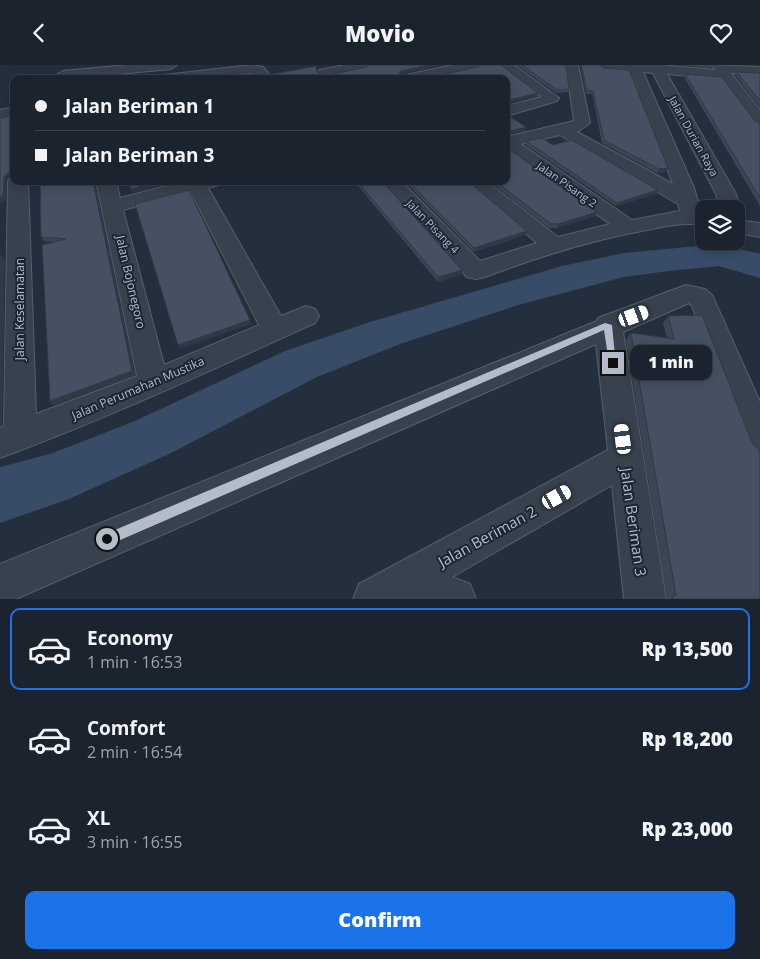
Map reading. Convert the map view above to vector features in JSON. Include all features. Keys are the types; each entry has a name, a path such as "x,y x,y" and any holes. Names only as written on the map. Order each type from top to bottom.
{"street":[{"path":"64,75 171,65"},
{"path":"323,72 366,65"},
{"path":"425,75 472,65"},
{"path":"505,65 552,98 510,110"},
{"path":"603,65 760,71"},
{"path":"510,141 562,130 582,123 570,66"},
{"name":"Jalan Durian Raya","path":"633,66 692,206"},
{"name":"Jalan Durian Raya","path":"656,67 727,200"},
{"path":"206,75 223,68 252,69 262,75"},
{"path":"721,69 758,115"},
{"path":"510,80 524,77"},
{"path":"735,88 752,90"},
{"path":"562,130 692,206"},
{"name":"Jalan Pisang 2","path":"510,145 628,227"},
{"name":"Jalan Bojonegoro","path":"107,185 154,383"},
{"path":"113,206 191,185"},
{"path":"203,185 275,330"},
{"name":"Jalan Pisang 4","path":"394,185 476,271 555,246"},
{"path":"479,185 555,246 628,227 692,206"},
{"name":"Jalan Keselamatan","path":"10,440 9,243 12,187"},
{"path":"745,228 760,230"},
{"path":"0,585 608,325 686,294 696,295 703,301 760,441"},
{"name":"Jalan Perumahan Mustika","path":"10,440 154,383 306,316"},
{"name":"Jalan Beriman 3","path":"608,325 644,599"},
{"name":"Jalan Beriman 2","path":"388,591 626,458"},
{"path":"388,591 455,599"}],"building":[{"path":"369,65 429,65 401,71 398,75 329,75"},
{"path":"479,65 501,65 538,93 510,100 510,75 441,75 478,67"},
{"path":"522,65 566,65 569,89 557,90"},
{"path":"581,65 600,65 604,68 629,70 668,168 659,169 604,140 593,91 587,90"},
{"path":"317,66 316,71 322,75 273,75"},
{"path":"251,72 254,75 220,75"},
{"path":"737,72 760,73 760,101"},
{"path":"685,74 722,77 755,121 760,123 760,198"},
{"path":"10,116 10,171 4,177 3,195 0,198 0,118"},
{"path":"510,117 526,127 510,131"},
{"path":"542,138 553,145 572,140 658,190 617,203 526,141"},
{"path":"510,150 597,212 558,224 551,224 500,185 510,185"},
{"path":"40,185 94,185 132,371 50,401 42,245 66,239 41,237"},
{"path":"130,185 146,185 131,189"},
{"path":"360,185 386,185 462,270 438,277"},
{"path":"412,185 473,185 527,231 474,248"},
{"path":"189,190 250,320 178,345 135,204"},
{"path":"702,315 749,435 760,454 760,599 672,599 676,595 631,333 674,339 668,316"}],"waterway":[{"path":"0,495 50,480 153,437 301,364 385,333 504,295 624,265 668,259 720,255 760,266"}],"route":[{"path":"107,539 608,325 613,363"}]}
